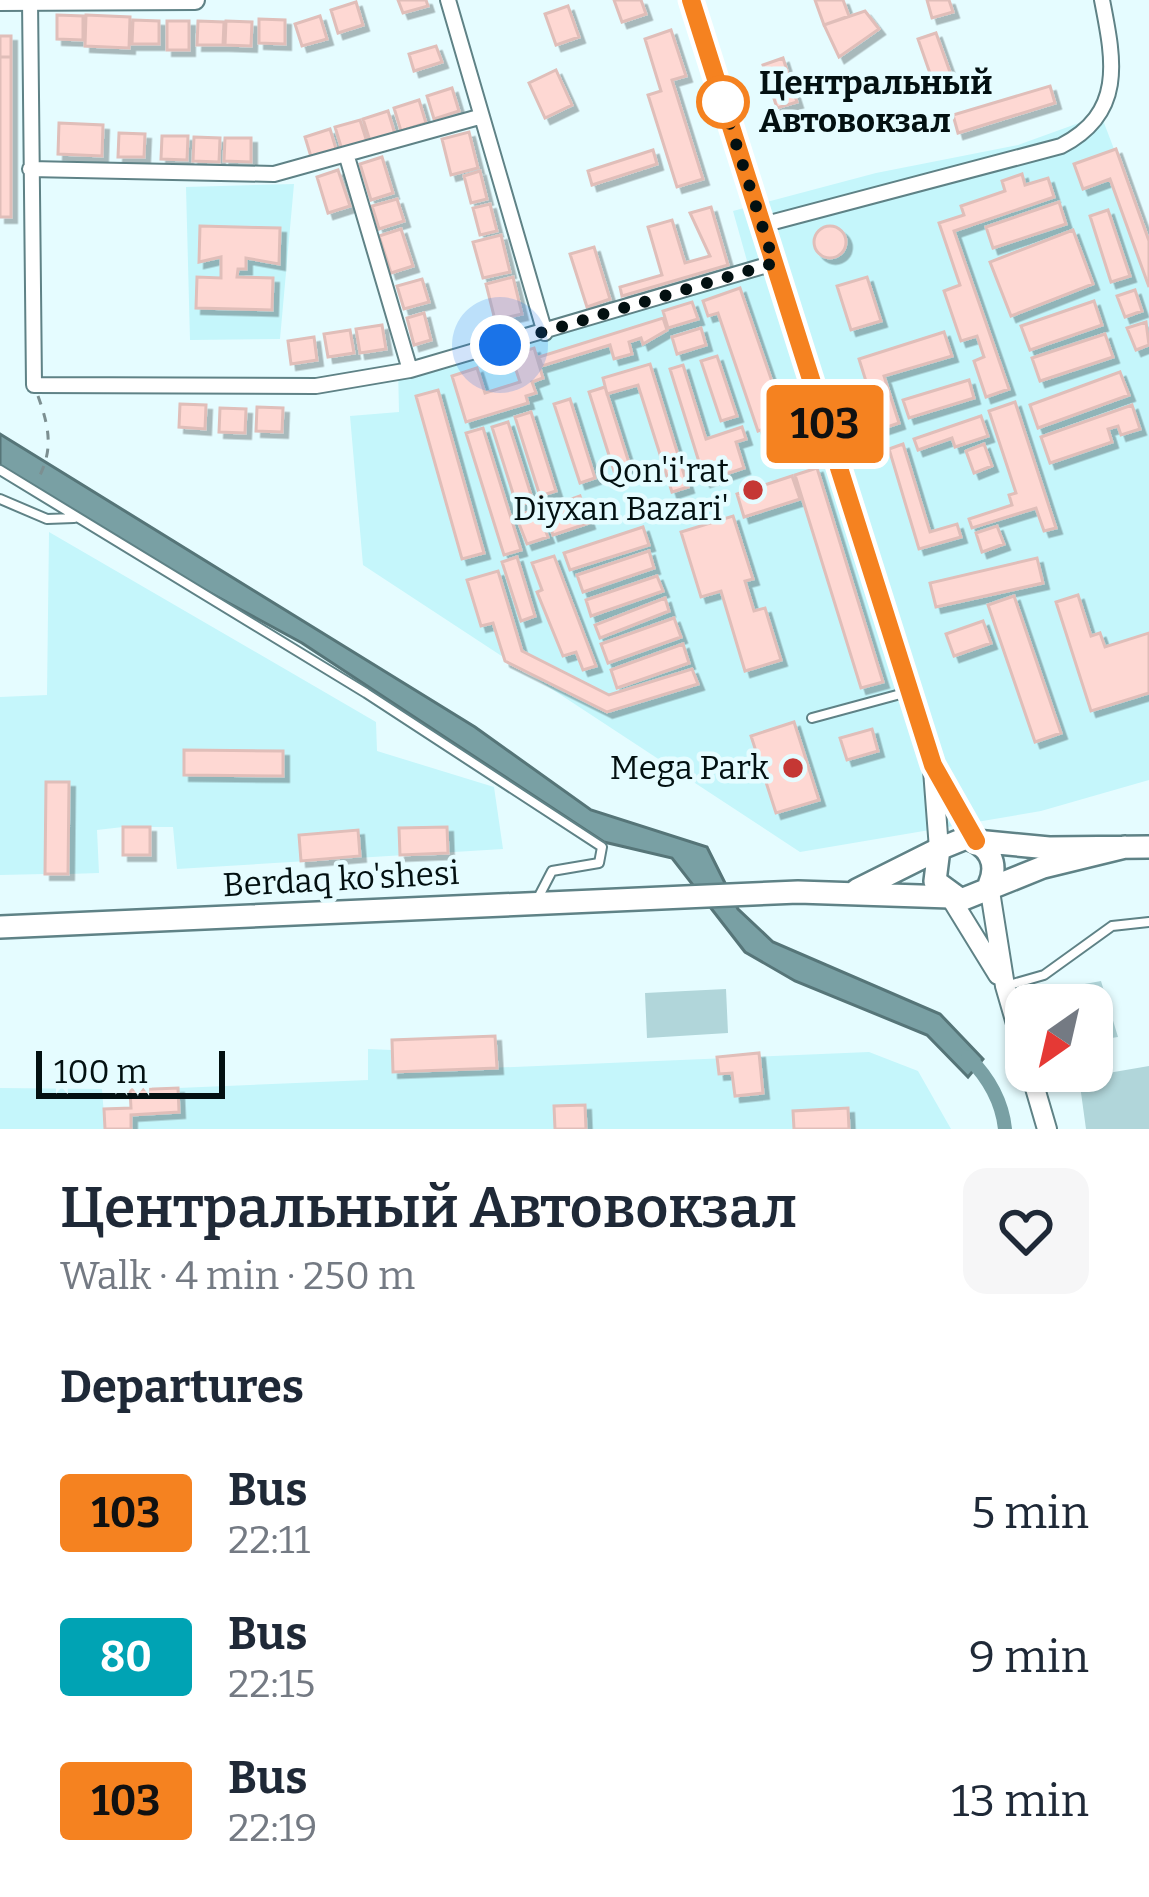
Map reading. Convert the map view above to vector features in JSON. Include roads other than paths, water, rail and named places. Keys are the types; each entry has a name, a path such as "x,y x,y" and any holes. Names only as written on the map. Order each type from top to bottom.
{"main road":[{"path":"856,890 956,838 1149,847"},
{"path":"976,841 994,866 989,885"},
{"path":"939,849 935,881 950,897 972,898 989,885 1125,847"},
{"name":"Berdaq ko'shesi","path":"0,928 856,890 950,897"}],"street":[{"path":"30,0 34,385 316,386 410,370 774,263"},
{"path":"0,1 195,0"},
{"path":"448,0 545,333"},
{"path":"691,0 933,765 976,841"},
{"path":"762,225 1061,146 1090,131 1107,98 1114,62 1102,0"},
{"path":"31,169 274,174 479,117"},
{"path":"347,157 410,370"},
{"path":"933,765 939,849"},
{"path":"989,885 1005,986"},
{"path":"950,897 1005,986"},
{"path":"1036,1092 1047,1129"}],"lane":[{"path":"0,470 366,693 602,847 598,863 552,871 537,903"},
{"path":"0,499 46,519 75,518"},
{"path":"812,718 910,692"},
{"path":"1012,984 1044,975 1112,926 1149,922"}],"waterway":[{"path":"968,1057 993,1090 1005,1129"}],"place":[{"name":"Центральный Автовокзал","path":"723,102"},
{"name":"Qon'i'rat Diyxan Bazari'","path":"753,490"},
{"name":"Mega Park","path":"793,768"}]}
